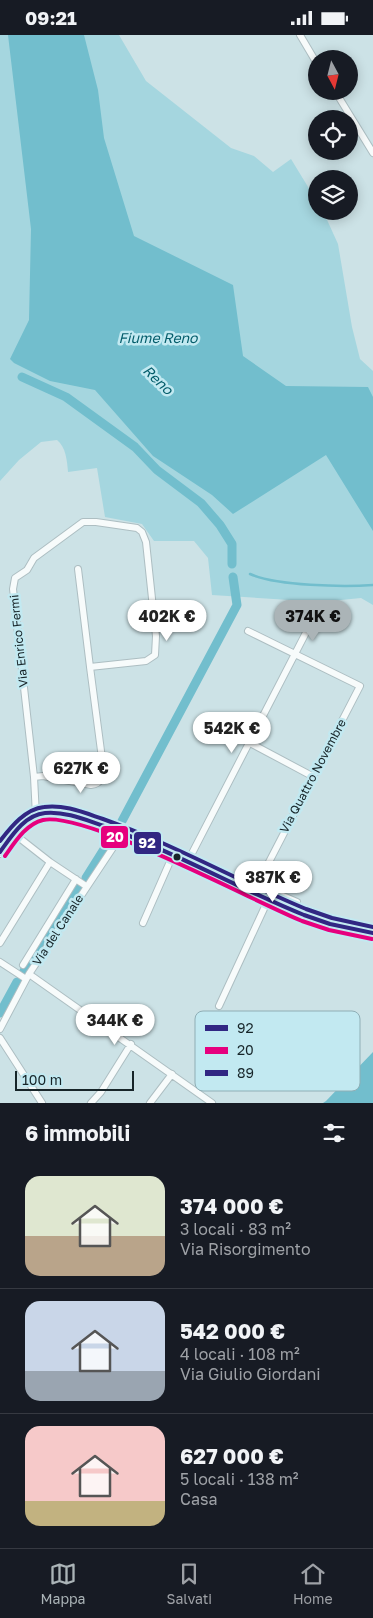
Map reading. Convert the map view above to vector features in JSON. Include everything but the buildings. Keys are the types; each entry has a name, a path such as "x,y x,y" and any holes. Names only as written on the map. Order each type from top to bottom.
{"main road":[{"path":"0,851 13,833 36,816 53,812 70,815 122,834 172,857 255,889 268,900 335,925 373,933"}],"street":[{"path":"300,35 309,50"},
{"path":"341,100 373,153"},
{"path":"363,136 373,137"},
{"name":"Via Enrico Fermi","path":"34,777 13,589 15,578 27,570 34,558 83,522 137,528 145,537 156,655 146,661 90,667"},
{"path":"36,816 34,777 43,776 95,785 102,779 103,766 78,569"},
{"path":"187,863 313,619"},
{"path":"248,631 295,654"},
{"name":"Via Quattro Novembre","path":"255,889 360,686 295,654"},
{"path":"250,743 312,776"},
{"path":"13,833 50,862 86,886"},
{"name":"Via del Canale","path":"0,1029 28,976 122,834"},
{"path":"143,923 172,857"},
{"path":"0,943 50,862"},
{"path":"23,965 76,879"},
{"path":"255,889 297,902"},
{"path":"219,1006 268,900"},
{"path":"0,962 28,976 131,1044 195,1091"},
{"path":"0,1038 42,1103"},
{"path":"91,1103 101,1092 131,1044"},
{"path":"150,1103 172,1074"},
{"path":"195,1091 212,1103"}],"shaded area":[{"path":"0,35 119,35 146,81 231,148 254,156 273,172 291,159 308,187 308,220 327,220 338,244 352,327 360,359 373,371 373,605 361,598 321,602 212,595 208,558 194,541 154,541 142,524 105,517 97,468 68,472 64,450 57,440 41,442 19,460 0,481"}],"water":[{"name":"Fiume Reno","path":"8,35 84,35 98,90 104,138 134,236 233,285 243,356 286,386 368,387 373,397 373,531 326,455 233,514 212,495 153,456 95,390 50,381 14,363 10,359 29,320 31,229"},
{"path":"373,1052 373,1103 323,1103 336,1091 360,1091 360,1066"}],"waterway":[{"path":"22,377 66,397 135,447 157,470 201,503 220,525 232,544 232,564"},
{"path":"250,574 276,581 293,583 328,586 373,585"},
{"path":"122,821 237,605 233,577"},
{"path":"86,878 108,843"},
{"path":"24,971 78,889"},
{"path":"0,1013 17,982"}],"transit line":[{"name":"89","path":"0,841 19,820 37,808 52,806 74,810 103,819 155,840 306,909 332,918 373,927"},
{"name":"92","path":"0,852 24,822 31,818 45,813 68,815 130,836 304,915 330,924 373,933"},
{"name":"20","path":"5,856 21,834 31,825 43,820 64,821 94,829 130,843 302,921 329,930 372,939"}],"water label":[{"name":"Reno","path":"158,380"}]}
